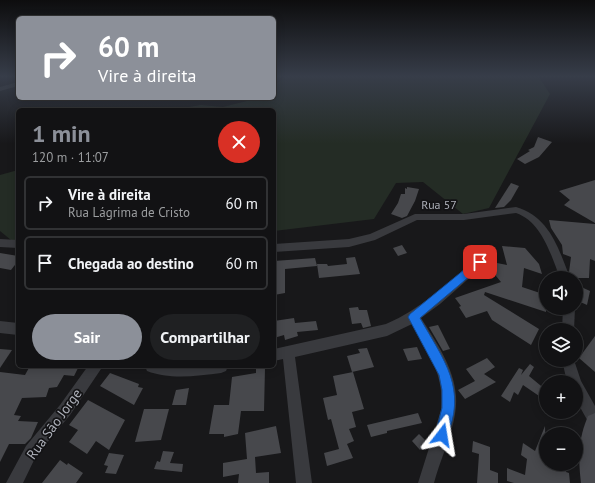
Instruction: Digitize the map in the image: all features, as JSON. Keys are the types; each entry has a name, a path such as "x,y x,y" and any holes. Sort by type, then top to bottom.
{"street":[{"name":"Rua 57","path":"276,248 349,243 372,237 415,218 426,216 464,217 516,210 533,217 540,225 549,239 562,271"},
{"path":"0,243 16,244"},
{"path":"276,354 387,330 414,317 480,262"},
{"path":"414,317 444,373 449,390 449,408 426,483"},
{"path":"0,327 16,329"},
{"path":"288,351 304,483"},
{"name":"Rua São Jorge","path":"14,483 31,451 65,410 95,368"},
{"path":"159,368 166,370 202,370 212,368"},
{"path":"583,399 595,420"},
{"path":"592,483 589,448 590,434 595,424"}],"shaded area":[{"path":"276,99 548,99 489,208 463,214 423,182 396,183 374,219 276,231 276,108 183,108 201,105 223,107 251,100 276,100"},
{"path":"16,171 16,240 11,240 0,231 0,175"}],"building":[{"path":"538,137 552,142 539,157 525,164 517,159 534,147"},
{"path":"595,180 595,223 564,205 570,200 559,191"},
{"path":"511,183 519,186 511,200 504,207 495,208"},
{"path":"407,187 419,189 415,201 407,216 402,218 391,214 398,203 401,194 405,194 405,188 407,189"},
{"path":"549,220 595,224 595,261 590,259 589,278 583,278 583,271 569,271 571,257 563,254 562,245 551,228"},
{"path":"402,245 407,253 398,256 393,248"},
{"path":"502,246 525,248 539,264 541,271 539,271 539,273 524,268 522,287 539,293 539,310 485,292 484,295 539,329 531,345 492,320 487,311 466,318 459,307 461,306 455,298 501,282 491,270 492,262 507,265"},
{"path":"0,253 16,256 16,264 11,270 0,268"},
{"path":"355,257 360,274 319,278 317,264 327,264 328,266 347,264 346,258"},
{"path":"315,258 317,266 285,269 285,293 276,295 276,261"},
{"path":"583,288 590,291 587,305 583,303"},
{"path":"358,307 359,310 367,310 371,326 363,328 361,323 352,324 349,308"},
{"path":"294,318 295,323 316,321 318,330 297,332 298,336 285,340 284,335 276,337 276,321"},
{"path":"438,325 450,349 443,351 429,327"},
{"path":"595,336 595,372 583,362 583,352"},
{"path":"417,347 422,359 408,361 403,349"},
{"path":"367,348 374,367 352,372 347,356 360,353 358,349"},
{"path":"0,349 12,350 0,368"},
{"path":"487,358 495,367 484,374 496,382 465,399 458,390 475,381 466,369"},
{"path":"530,364 534,367 529,376 539,384 539,396 523,385 518,395 514,392 510,402 501,396 519,368 523,370 521,375"},
{"path":"29,368 78,368 74,376 64,375 57,387 49,388 46,397 22,398 14,415 21,416 18,421 38,422 31,438 25,444 9,444 0,462 0,372 25,375"},
{"path":"256,368 265,368 264,411 241,411 238,434 224,437 224,434 209,434 214,405 229,405 232,377 256,373"},
{"path":"353,372 364,409 352,412 356,427 349,429 354,441 347,444 353,458 327,466 324,453 339,449 331,419 328,420 323,398 337,395 333,376"},
{"path":"110,373 139,384 138,387 143,388 134,405 100,386"},
{"path":"189,388 186,405 172,405 176,390"},
{"path":"88,400 125,420 109,450 96,441 87,454 69,442 78,430 69,425"},
{"path":"144,409 169,409 161,440 135,442"},
{"path":"418,413 422,423 387,431 387,433 371,437 367,425"},
{"path":"276,426 281,453 255,457 256,473 269,472 269,483 238,483 239,474 223,477 223,463 247,459 245,433"},
{"path":"419,434 427,442 420,450 412,441"},
{"path":"473,441 490,447 490,470 498,473 498,483 477,483 479,454 472,452"},
{"path":"539,441 539,471 566,471 569,473 570,483 514,483 507,481 507,468 525,475 527,459 521,455 523,443 535,451"},
{"path":"163,451 174,452 170,463 183,464 182,472 154,469 157,461 160,462"},
{"path":"109,453 124,455 116,474 105,473 108,466 104,465"},
{"path":"60,460 67,465 68,463 83,473 76,483 42,483"}],"route":[{"path":"442,435 449,408 449,390 444,373 414,317 480,262"}]}
